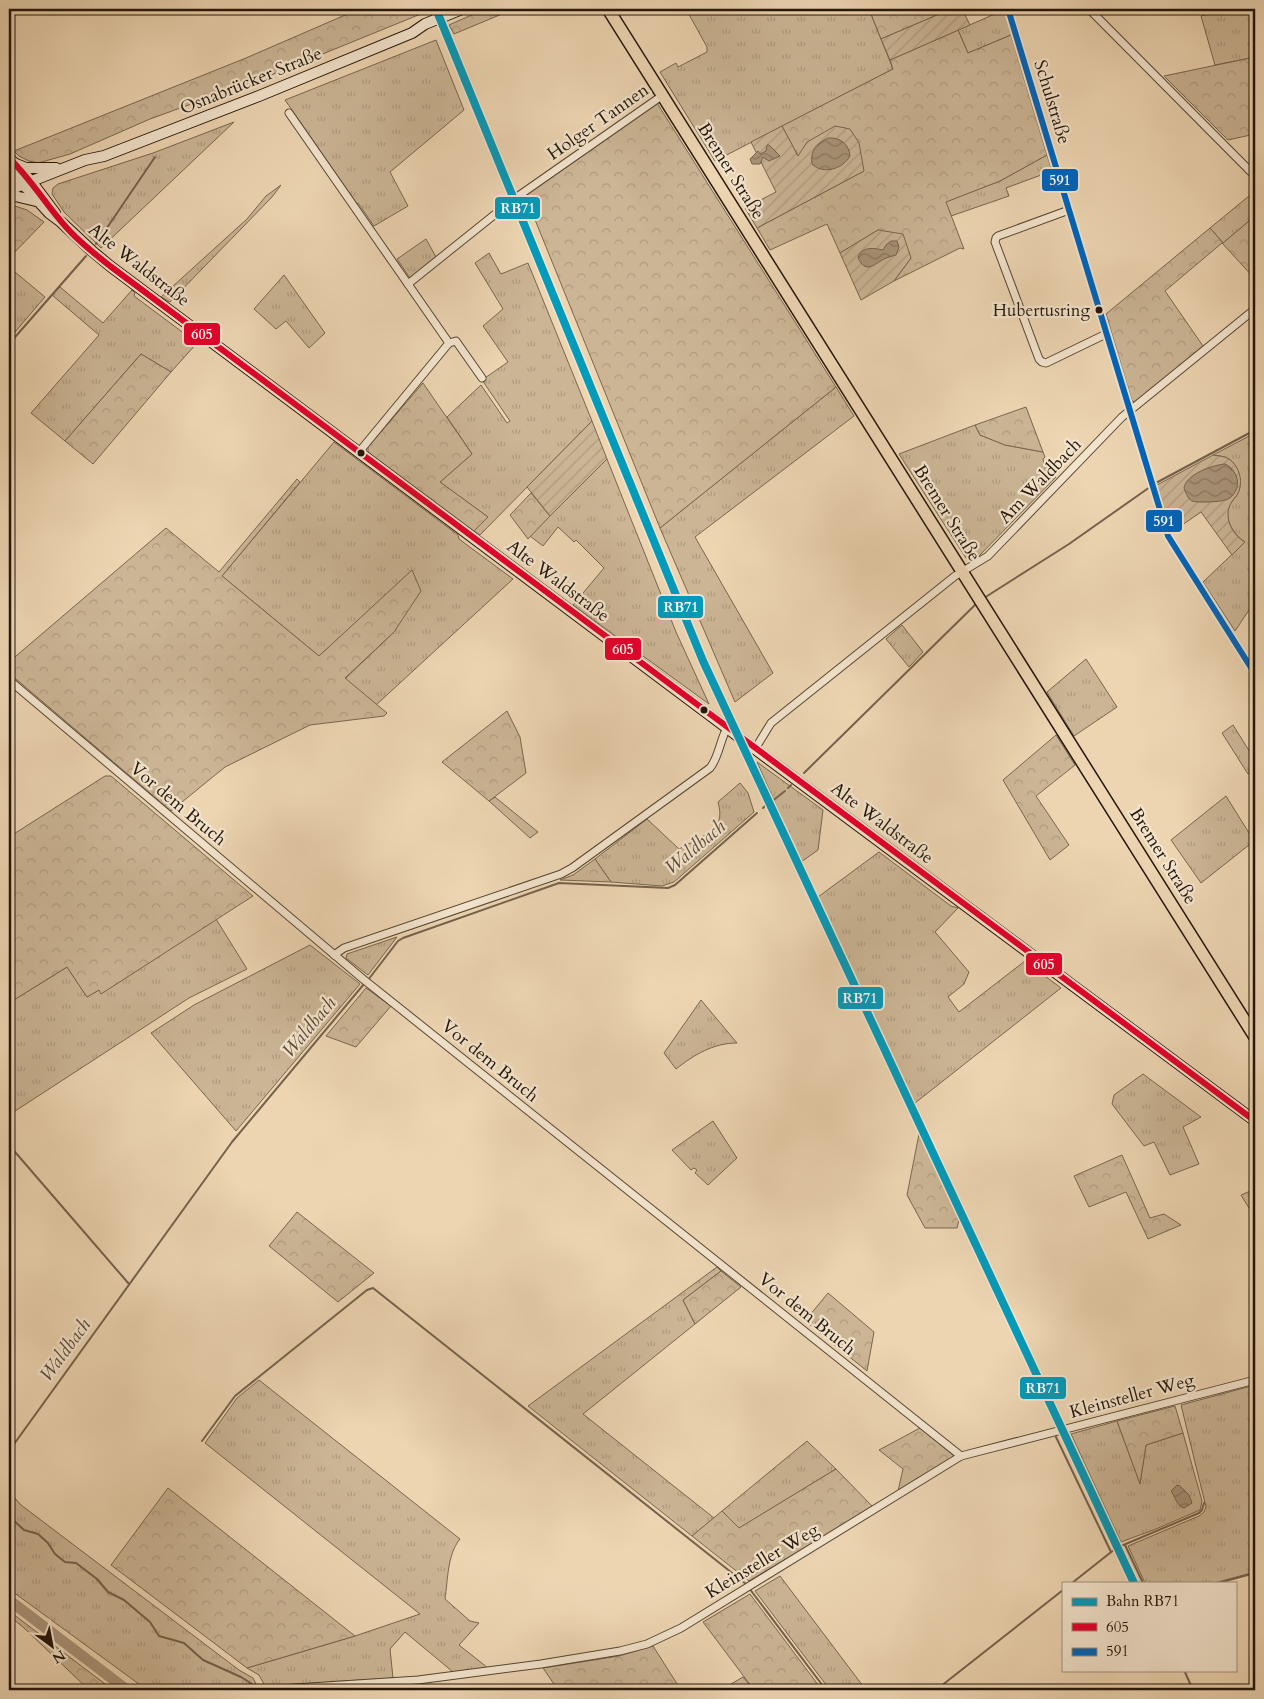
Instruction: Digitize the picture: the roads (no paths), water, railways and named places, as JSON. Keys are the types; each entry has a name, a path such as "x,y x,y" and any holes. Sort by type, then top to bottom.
{"main road":[{"name":"Bremer Straße","path":"608,9 1255,1037"}],"street":[{"name":"Schulstraße","path":"1008,9 1168,536 1255,674"},
{"path":"1089,9 1255,176"},
{"name":"Osnabrücker Straße","path":"9,190 85,160 102,150 281,80 409,27 425,24 458,10"},
{"name":"Holger Tannen","path":"408,284 514,199 663,95"},
{"path":"290,113 449,343"},
{"path":"9,184 10,165 43,169 67,167"},
{"name":"Alte Waldstraße","path":"10,165 40,200 90,250 1255,1121"},
{"path":"9,197 15,196 40,200 43,185 51,174"},
{"path":"1069,210 998,236 995,242 1039,359 1042,362 1046,362 1106,334"},
{"name":"Am Waldbach","path":"755,749 771,723 963,572 988,556 1130,411 1255,309"},
{"path":"359,452 449,343 456,341 482,378"},
{"name":"Vor dem Bruch","path":"9,680 363,979 961,1456"},
{"path":"334,955 344,948 561,874 572,868 710,768 714,764 722,736 727,728"},
{"name":"Kleinsteller Weg","path":"264,1690 418,1680 541,1664 620,1651 647,1644 681,1628 745,1590 961,1456 1255,1380"}],"water":[{"path":"828,138 843,142 848,148 850,156 843,164 827,170 812,164 812,155 817,145"},
{"path":"767,145 780,156 769,161 763,157 760,164 752,164 750,159 758,151 760,154 766,151"},
{"path":"891,241 897,241 899,247 896,255 870,267 864,266 861,263 858,258 862,251 872,248 883,250"},
{"path":"1225,464 1234,471 1236,476 1237,486 1233,495 1225,500 1199,502 1191,500 1187,496 1184,488 1190,478 1207,468"},
{"path":"1177,1485 1189,1495 1192,1503 1184,1508 1178,1504 1171,1491"}],"waterway":[{"path":"96,244 155,157"},
{"path":"9,344 86,256"},
{"path":"1154,484 1255,430"},
{"path":"984,598 1069,544 1150,487"},
{"path":"804,773 978,602"},
{"name":"Waldbach","path":"788,788 791,785"},
{"name":"Waldbach","path":"771,802 785,791"},
{"name":"Waldbach","path":"763,808 767,804"},
{"name":"Waldbach","path":"368,980 398,941 403,938 559,883 668,888 675,885 757,813"},
{"name":"Waldbach","path":"9,1451 232,1142 364,984"},
{"path":"9,1145 129,1284"},
{"path":"202,1441 235,1396 367,1290 373,1288 746,1584"},
{"path":"1056,1437 1111,1552"},
{"path":"1121,1546 1199,1513 1204,1503"},
{"path":"9,1516 24,1530 38,1534 48,1543 55,1554 65,1562 76,1563 97,1579 108,1592 124,1600 150,1622 159,1636 184,1643 203,1660 252,1684 253,1690"},
{"path":"1125,1545 1143,1582"},
{"path":"1073,1582 1115,1549"},
{"path":"1222,1582 1255,1573"},
{"path":"749,1588 826,1690"},
{"path":"936,1690 1062,1591"},
{"path":"9,1600 127,1690"},
{"path":"1185,1672 1193,1690"}],"rail line":[{"name":"RB71","path":"436,9 703,661 1134,1582"}],"place":[{"name":"Hubertusring","path":"1099,310"}]}
